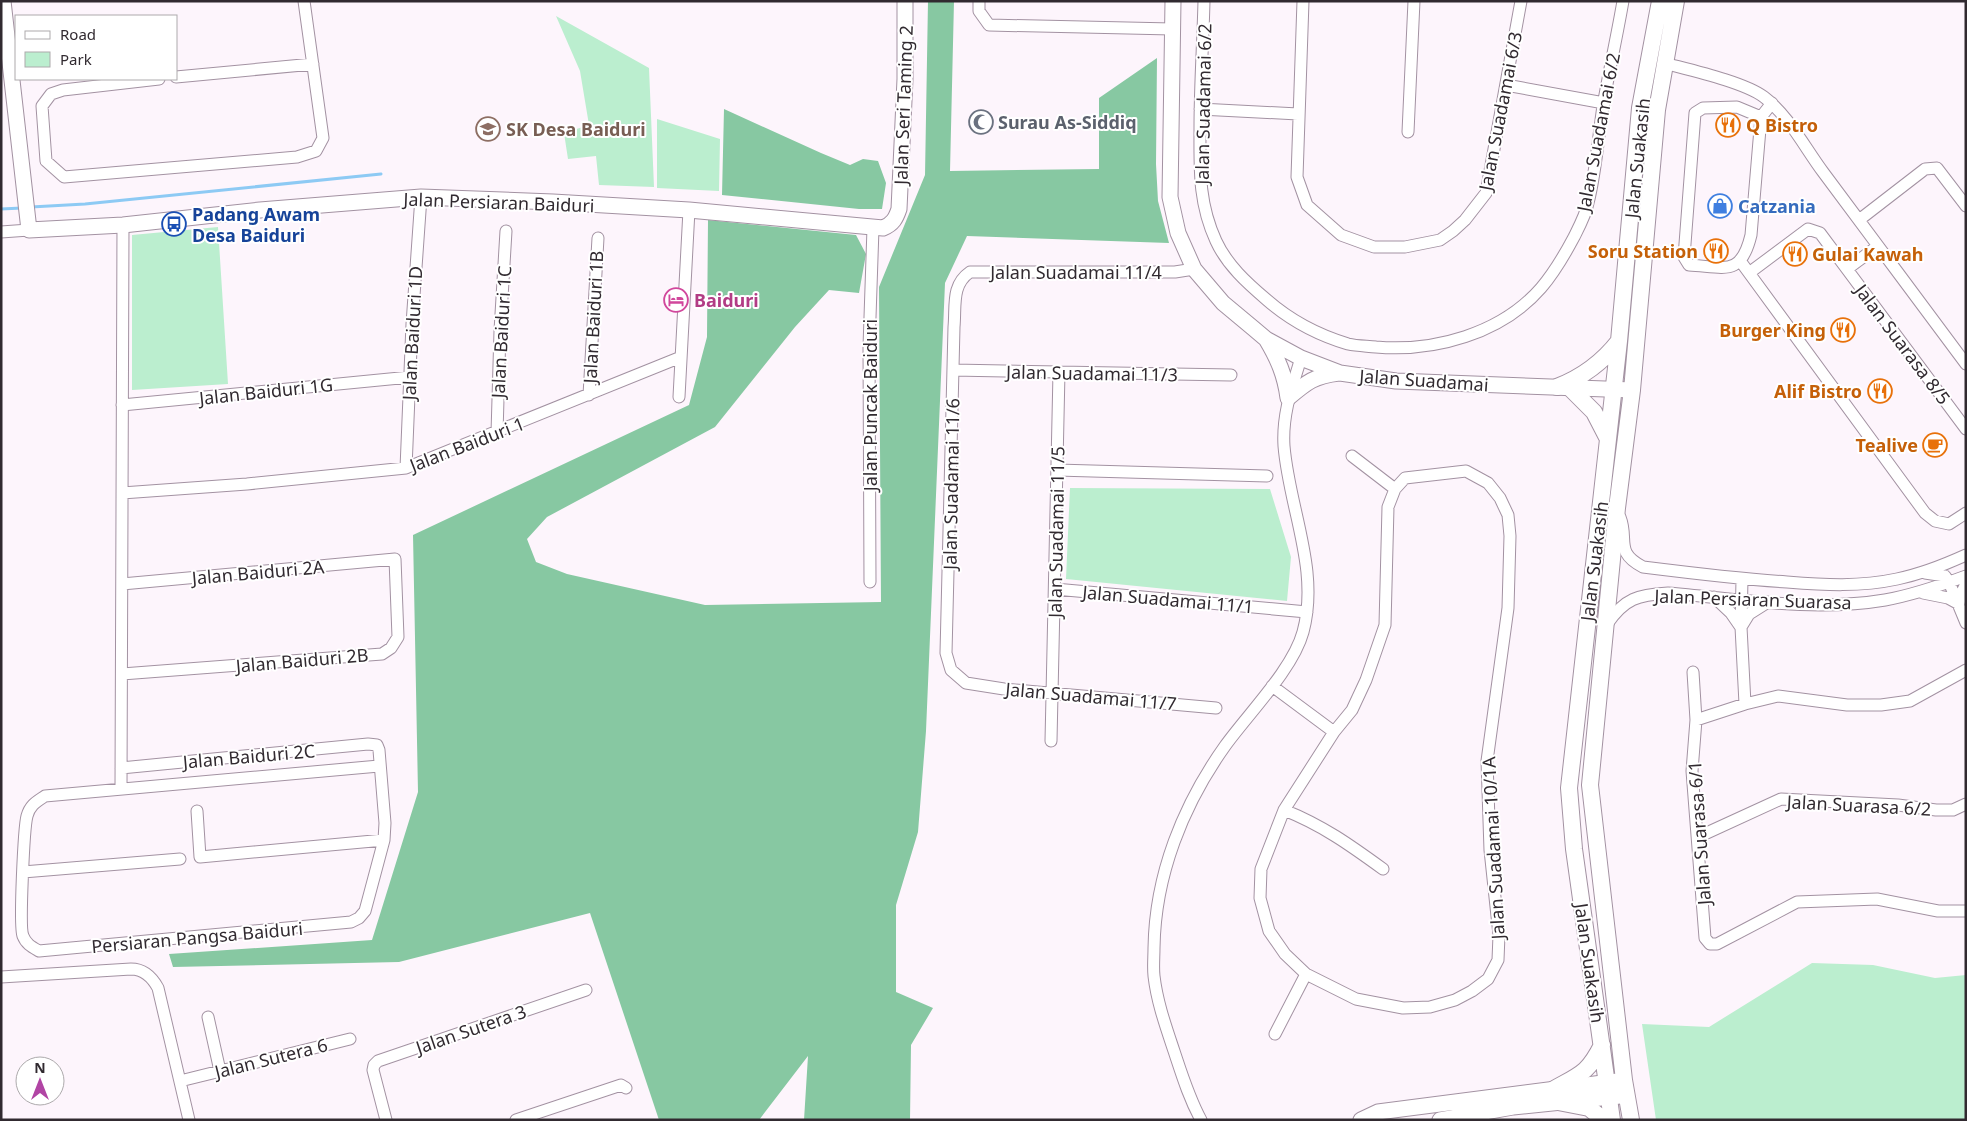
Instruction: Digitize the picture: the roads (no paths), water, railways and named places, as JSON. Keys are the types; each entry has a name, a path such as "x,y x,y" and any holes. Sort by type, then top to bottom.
{"main road":[{"name":"Jalan Suakasih","path":"1612,1120 1574,848 1569,788 1614,390 1640,108 1660,1"},
{"name":"Jalan Suakasih","path":"1631,1120 1625,1088 1590,785 1617,508 1632,390 1657,110 1676,1"},
{"path":"1608,439 1594,412 1564,387 1596,366 1619,341"},
{"path":"1602,1045 1593,1064 1556,1095 1589,1108 1604,1120"}],"street":[{"path":"150,80 63,90 51,94 42,106 46,161 64,177 297,157 316,151 323,138 304,1"},
{"name":"Jalan Seri Taming 2","path":"899,209 905,79 905,1"},
{"name":"Jalan Suadamai","path":"1173,1 1170,197 1178,233 1194,269 1223,303 1266,339 1300,358 1340,373 1396,381 1632,390"},
{"name":"Jalan Suadamai 6/2","path":"1204,1 1199,185 1209,225 1217,243 1229,262 1248,284 1277,308 1309,330 1350,345 1396,349 1442,344 1480,331 1506,318 1540,288 1573,238 1588,205 1623,1"},
{"name":"Jalan Suadamai 6/3","path":"1303,1 1297,176 1307,205 1340,236 1374,247 1405,247 1440,240 1465,220 1486,193 1521,1"},
{"path":"1408,132 1414,1"},
{"path":"1,232 29,230 6,2"},
{"path":"979,6 989,25 1172,29"},
{"path":"1664,63 1695,71 1748,89 1772,103 1966,364"},
{"path":"178,77 313,64"},
{"path":"1506,85 1604,103"},
{"path":"1761,117 1737,107 1703,108 1695,113 1684,258 1690,265 1732,268 1741,262 1748,251 1761,117 1772,103"},
{"path":"1200,109 1298,114"},
{"path":"1859,220 1925,169 1937,168 1966,206"},
{"name":"Jalan Persiaran Baiduri","path":"29,230 122,225 260,210 421,197 689,210 874,228 884,228 890,225 899,209"},
{"name":"Jalan Baiduri 1D","path":"406,468 421,197"},
{"path":"679,397 689,210"},
{"path":"122,225 121,788 379,766"},
{"name":"Jalan Puncak Baiduri","path":"870,582 869,347 874,228"},
{"name":"Jalan Suarasa 8/5","path":"1748,273 1808,229 1820,233 1966,429"},
{"name":"Jalan Baiduri 1C","path":"497,433 500,331 506,231"},
{"name":"Jalan Baiduri 1B","path":"589,395 598,238"},
{"path":"1847,269 1878,246"},
{"path":"1741,262 1925,513 1935,521 1949,524 1966,513"},
{"name":"Jalan Suadamai 11/4","path":"961,278 970,272 1175,272 1194,269"},
{"name":"Jalan Suadamai 11/6","path":"961,278 957,287 953,370 946,653 951,670 966,683"},
{"path":"1266,339 1279,360 1285,378 1288,398"},
{"name":"Jalan Baiduri 1","path":"122,493 247,484 406,468 681,358"},
{"path":"1201,1120 1190,1100 1161,1014 1153,975 1154,935 1158,898 1178,830 1199,787 1225,746 1288,663 1303,633 1307,612 1308,583 1306,558 1292,504 1284,445 1288,398 1300,358"},
{"name":"Jalan Suadamai 11/3","path":"953,370 1231,375"},
{"name":"Jalan Suadamai 11/5","path":"1051,741 1059,372"},
{"path":"1288,398 1307,382 1324,375 1340,373"},
{"name":"Jalan Baiduri 1G","path":"122,405 410,378"},
{"path":"1352,456 1395,489"},
{"path":"1057,470 1267,476"},
{"name":"Jalan Suadamai 10/1A","path":"1466,471 1488,483 1500,498 1508,515 1510,536 1508,608 1487,761 1490,850 1499,934 1498,960 1488,979 1472,991 1455,1000 1430,1007 1403,1008 1356,999 1306,974 1285,954 1269,931 1260,898 1261,869 1284,810 1334,732 1352,710 1366,680 1385,625 1388,506 1395,489 1405,478 1466,471"},
{"name":"Jalan Persiaran Suarasa","path":"1617,508 1622,522 1624,549 1631,560 1643,566 1742,579 1831,586 1896,580 1923,573 1966,555"},
{"name":"Jalan Baiduri 2A","path":"122,584 395,559"},
{"name":"Jalan Baiduri 2B","path":"122,674 382,654 391,648 398,637 395,559"},
{"path":"1923,573 1945,576 1950,582 1966,622"},
{"name":"Jalan Persiaran Suarasa","path":"1606,624 1622,605 1634,598 1668,593 1806,605 1850,604 1920,593 1966,576"},
{"path":"1742,579 1740,599 1744,704"},
{"path":"1959,604 1966,584"},
{"name":"Jalan Suadamai 11/1","path":"1055,589 1307,612"},
{"path":"1920,593 1948,598 1959,604"},
{"path":"1714,597 1731,613 1741,627"},
{"path":"1741,627 1749,614 1757,607 1768,602"},
{"path":"1696,720 1744,704 1778,696 1847,705 1881,706 1910,701 1966,670"},
{"name":"Jalan Suarasa 6/1","path":"1694,672 1696,720 1692,771 1705,938 1710,944 1717,944 1798,902 1877,899 1938,912 1966,911"},
{"name":"Jalan Suadamai 11/7","path":"966,683 1004,689 1216,708"},
{"path":"1272,686 1334,732"},
{"name":"Jalan Baiduri 2C","path":"121,768 368,744 376,745"},
{"name":"Persiaran Pangsa Baiduri","path":"121,788 45,796 31,805 26,817 22,872 22,935 29,946 39,951 351,922 359,918 365,911 384,840 385,823 379,750 376,745"},
{"name":"Jalan Suarasa 6/2","path":"1698,837 1781,799 1898,805 1936,810 1952,810 1966,804"},
{"path":"197,810 200,857 384,840"},
{"path":"1284,810 1309,820 1383,870"},
{"path":"22,872 180,859"},
{"path":"1,978 140,969 154,981 158,988 188,1120"},
{"path":"1275,1034 1306,974"},
{"name":"Jalan Sutera 3","path":"386,1120 374,1070 374,1065 378,1061 586,990"},
{"path":"208,1017 220,1071"},
{"name":"Jalan Sutera 6","path":"180,1081 350,1039"},
{"path":"516,1120 621,1085 626,1088"},
{"path":"1361,1120 1378,1112 1625,1088"},
{"path":"1440,1120 1513,1107 1556,1095"}],"waterway":[{"path":"31,207 85,204 381,174"},
{"path":"1,209 22,208"}],"place":[{"name":"Surau As-Siddiq","path":"981,122"},
{"name":"Q Bistro","path":"1728,125"},
{"name":"SK Desa Baiduri","path":"488,129"},
{"name":"Catzania","path":"1720,206"},
{"name":"Padang Awam Desa Baiduri","path":"174,224"},
{"name":"Soru Station","path":"1716,251"},
{"name":"Gulai Kawah","path":"1795,254"},
{"name":"Baiduri","path":"676,300"},
{"name":"Burger King","path":"1843,330"},
{"name":"Alif Bistro","path":"1880,391"},
{"name":"Tealive","path":"1935,445"}]}
